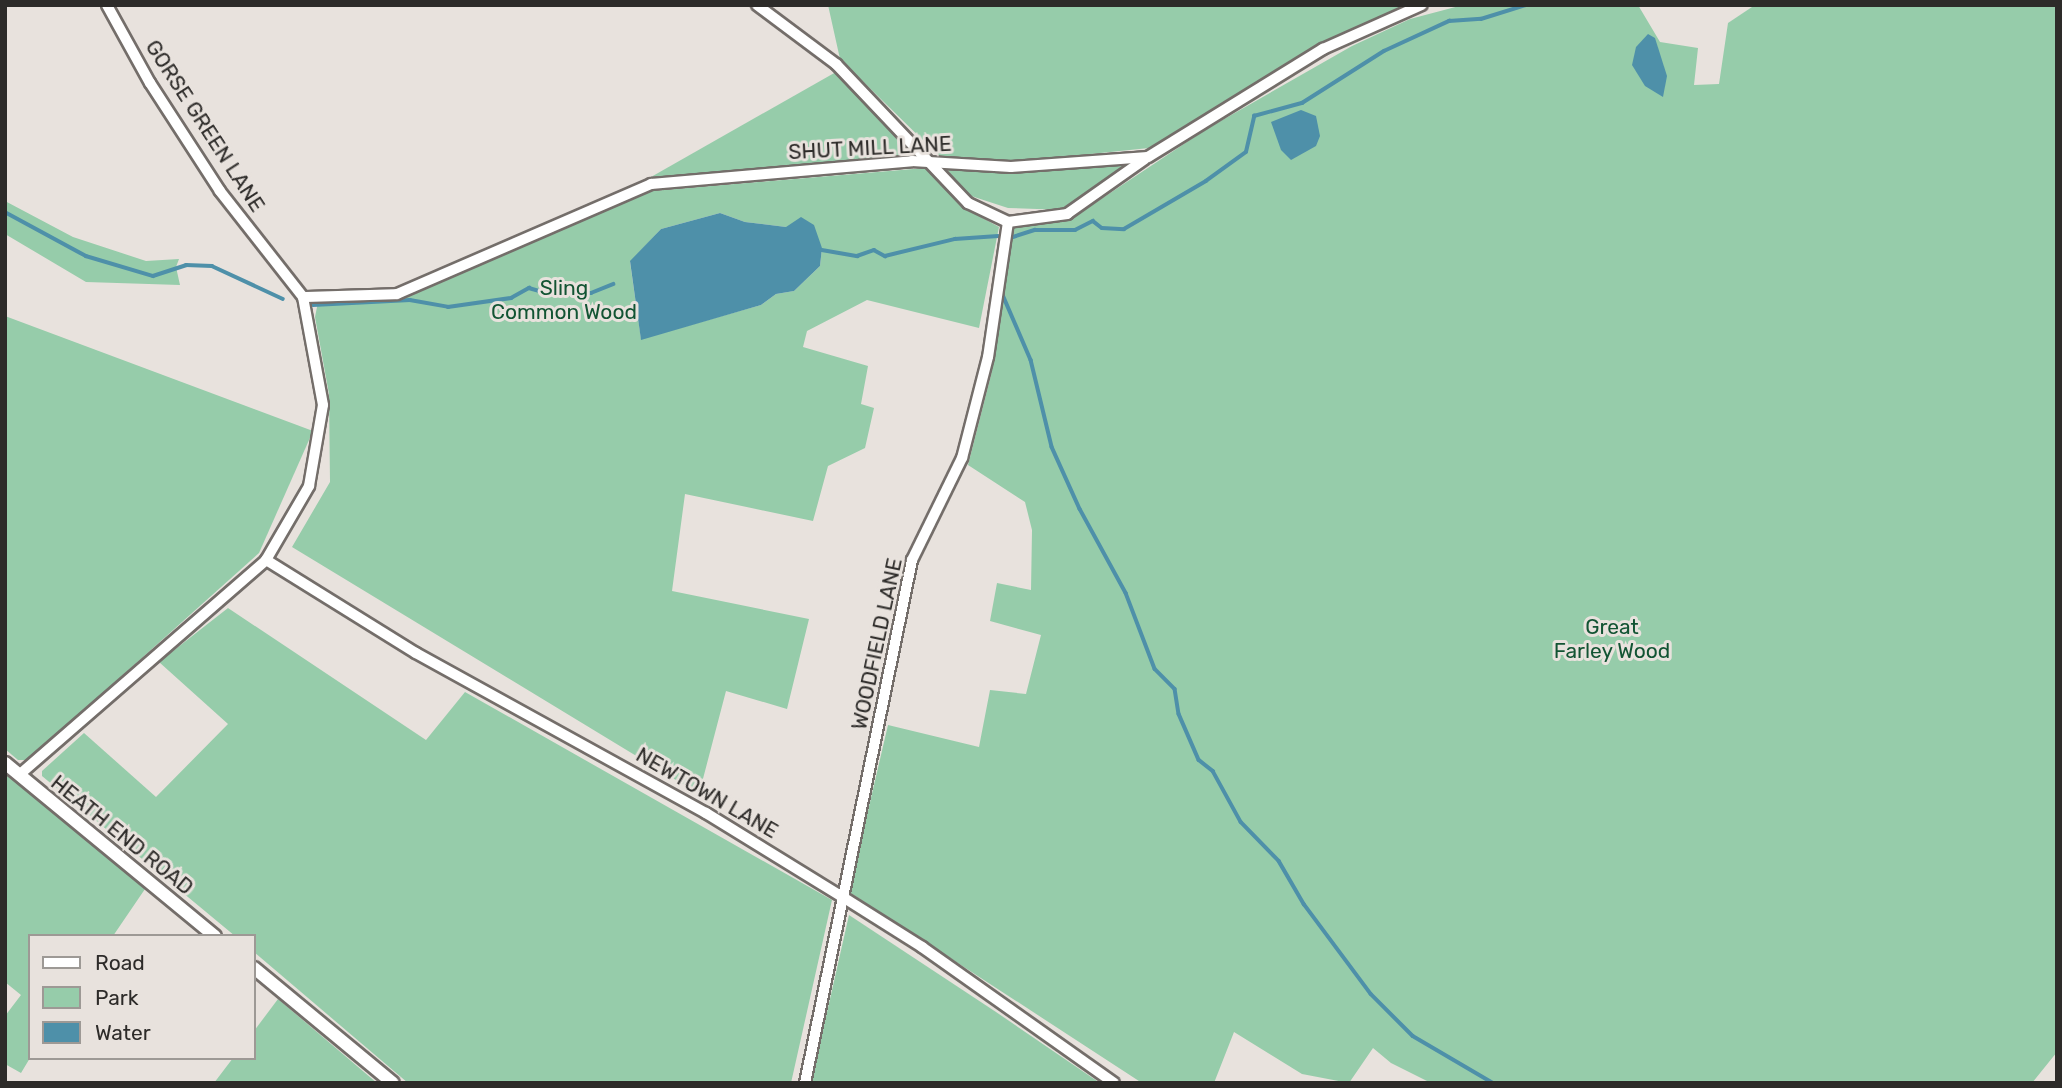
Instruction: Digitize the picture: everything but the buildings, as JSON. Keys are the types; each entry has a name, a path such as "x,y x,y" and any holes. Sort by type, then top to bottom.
{"street":[{"name":"GORSE GREEN LANE","path":"107,5 149,83 220,191 303,297"},
{"path":"757,5 836,64 932,160 944,181 968,203 1008,222 1067,214 1148,157"},
{"name":"SHUT MILL LANE","path":"303,297 397,294 650,184 932,160 1011,167 1148,157 1323,49 1422,5"},
{"name":"WOODFIELD LANE","path":"805,1083 841,896 912,560 962,458 988,357 1008,222"},
{"path":"19,775 266,560 309,486 323,405 303,297"},
{"name":"NEWTOWN LANE","path":"266,560 416,653 706,813 841,896 922,947 1114,1083"},
{"name":"HEATH END ROAD","path":"5,763 213,934"},
{"path":"256,970 394,1083"}],"green space":[{"path":"828,5 1414,5 1351,29 1149,148 1013,162 939,156 840,59"},
{"name":"Great Farley Wood","path":"1463,5 1638,5 1660,42 1698,48 1694,85 1719,84 1728,23 1755,5 2057,5 2057,1052 2032,1083 1431,1083 1391,1063 1373,1048 1349,1083 1302,1074 1234,1032 1214,1083 1142,1083 849,892 888,725 979,747 990,690 1026,694 1041,635 990,621 997,583 1031,590 1032,530 1025,502 968,465 991,375 1011,219 1068,221 1205,130 1352,46 1410,19"},
{"path":"836,72 922,156 651,177"},
{"path":"1134,162 1066,210 1008,208 965,194 947,169 1013,172"},
{"name":"Sling Common Wood","path":"925,168 966,209 999,227 979,328 867,300 807,331 803,347 868,366 861,404 874,408 865,448 828,466 813,521 685,494 672,591 809,619 787,709 726,691 699,794 292,547 330,482 329,394 315,317 318,302 417,292 505,245 652,191","holes":["720,213 745,222 786,227 822,248 820,266 794,291 776,294 761,305 641,339 630,262 661,229"]},
{"path":"5,201 73,237 146,261 179,259 176,267 180,285 86,282 5,234"},
{"path":"5,316 313,431 259,553 28,760 18,760 5,749"},
{"path":"228,608 426,740 465,692 832,900 791,1083 408,1083 256,954 256,934 233,934 42,776 42,771 84,733 156,797 228,724 159,662"},
{"path":"5,772 145,889 114,934 28,934 29,1060 21,1073 5,1064 5,1016 21,995 5,982"},
{"path":"849,915 996,1012 1100,1083 811,1083"},
{"path":"278,999 377,1083 214,1083 231,1060 256,1060 256,1028"}],"water":[{"path":"1648,34 1655,38 1667,76 1663,97 1645,86 1632,65 1636,47"},
{"path":"1301,110 1316,116 1320,136 1316,146 1291,160 1281,150 1271,122"},
{"path":"720,213 745,222 786,227 801,217 814,225 822,248 820,266 794,291 776,294 761,305 641,340 630,261 661,229"}],"waterway":[{"path":"1013,237 1035,230 1075,230 1093,221 1102,228 1124,229 1206,181 1246,152 1254,116 1302,103 1384,51 1449,21 1481,19 1526,5"},
{"path":"5,212 86,256 153,276 186,265 212,266 283,299"},
{"path":"822,250 857,256 874,250 885,256 955,239 998,236"},
{"path":"313,305 410,300 448,307 511,298 529,288 547,293 591,293 613,284"},
{"path":"1003,295 1031,360 1052,447 1080,509 1126,593 1155,669 1175,689 1179,714 1199,760 1213,771 1241,822 1279,861 1304,904 1371,994 1413,1036 1493,1083"}]}
